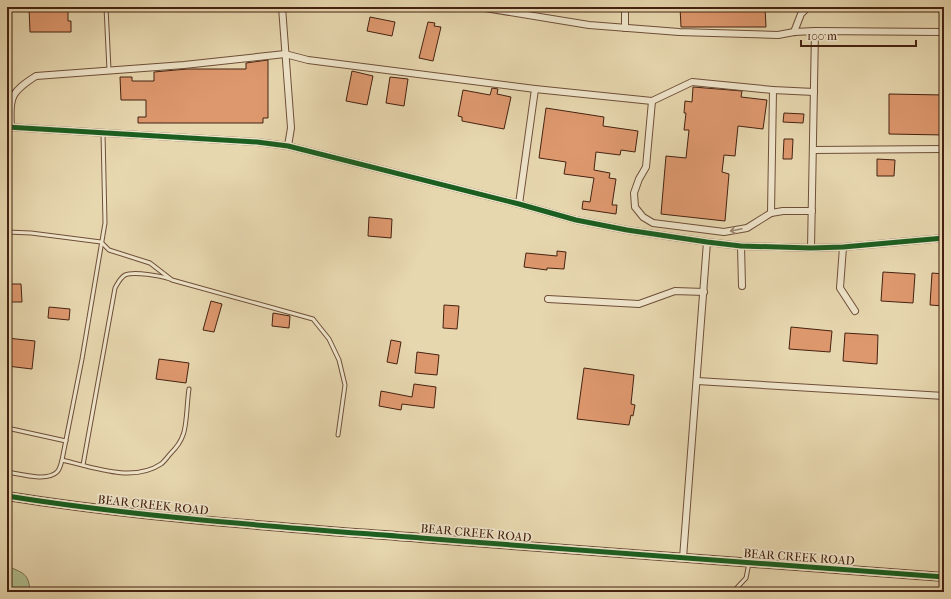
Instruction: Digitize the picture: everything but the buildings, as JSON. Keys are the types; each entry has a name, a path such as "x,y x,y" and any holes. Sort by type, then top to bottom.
{"street":[{"path":"282,7 290,128 288,146"},
{"path":"479,7 588,25 679,32 778,34 815,30 944,32"},
{"path":"625,28 626,7"},
{"path":"794,32 800,14 808,7"},
{"path":"811,248 815,30"},
{"path":"814,92 773,90 692,82 652,101 535,89 308,60 285,54 184,65 36,76 17,90 12,98 10,105 9,127 257,142 288,146 519,204 584,222 707,242 741,246 811,248 843,247 944,238"},
{"path":"519,204 535,89"},
{"path":"771,213 773,90"},
{"path":"652,101 646,167 639,179 634,193 635,207 643,217 653,224 724,232 747,228 771,213 783,211 812,211"},
{"path":"813,150 944,149"},
{"path":"683,558 707,242"},
{"path":"741,246 742,286"},
{"path":"843,247 840,288 855,311"},
{"path":"548,300 639,304 675,291 704,292"},
{"path":"697,381 944,396"},
{"name":"BEAR CREEK ROAD","path":"7,496 75,507 271,527 944,577"}],"lane":[{"path":"106,7 109,70"},
{"path":"7,472 44,477 53,475 58,471 62,460 82,359 105,223 103,132"},
{"path":"7,232 31,233 102,242 109,250 150,263 172,280"},
{"path":"83,465 115,288 123,276 129,274 156,275 313,319 329,339 340,360 345,385 338,435"},
{"path":"62,460 115,471 136,472 146,471 163,463 174,450 184,434 189,389"},
{"path":"7,428 66,441"},
{"path":"733,592 746,578 749,563"}],"green space":[{"path":"7,566 21,572 27,577 30,592 7,592"}],"cycle path":[{"path":"7,127 257,142 288,146 519,204 576,220 627,230 707,242 741,246 811,248 843,247 944,238"},
{"path":"7,496 58,504 265,526 944,577"}]}
